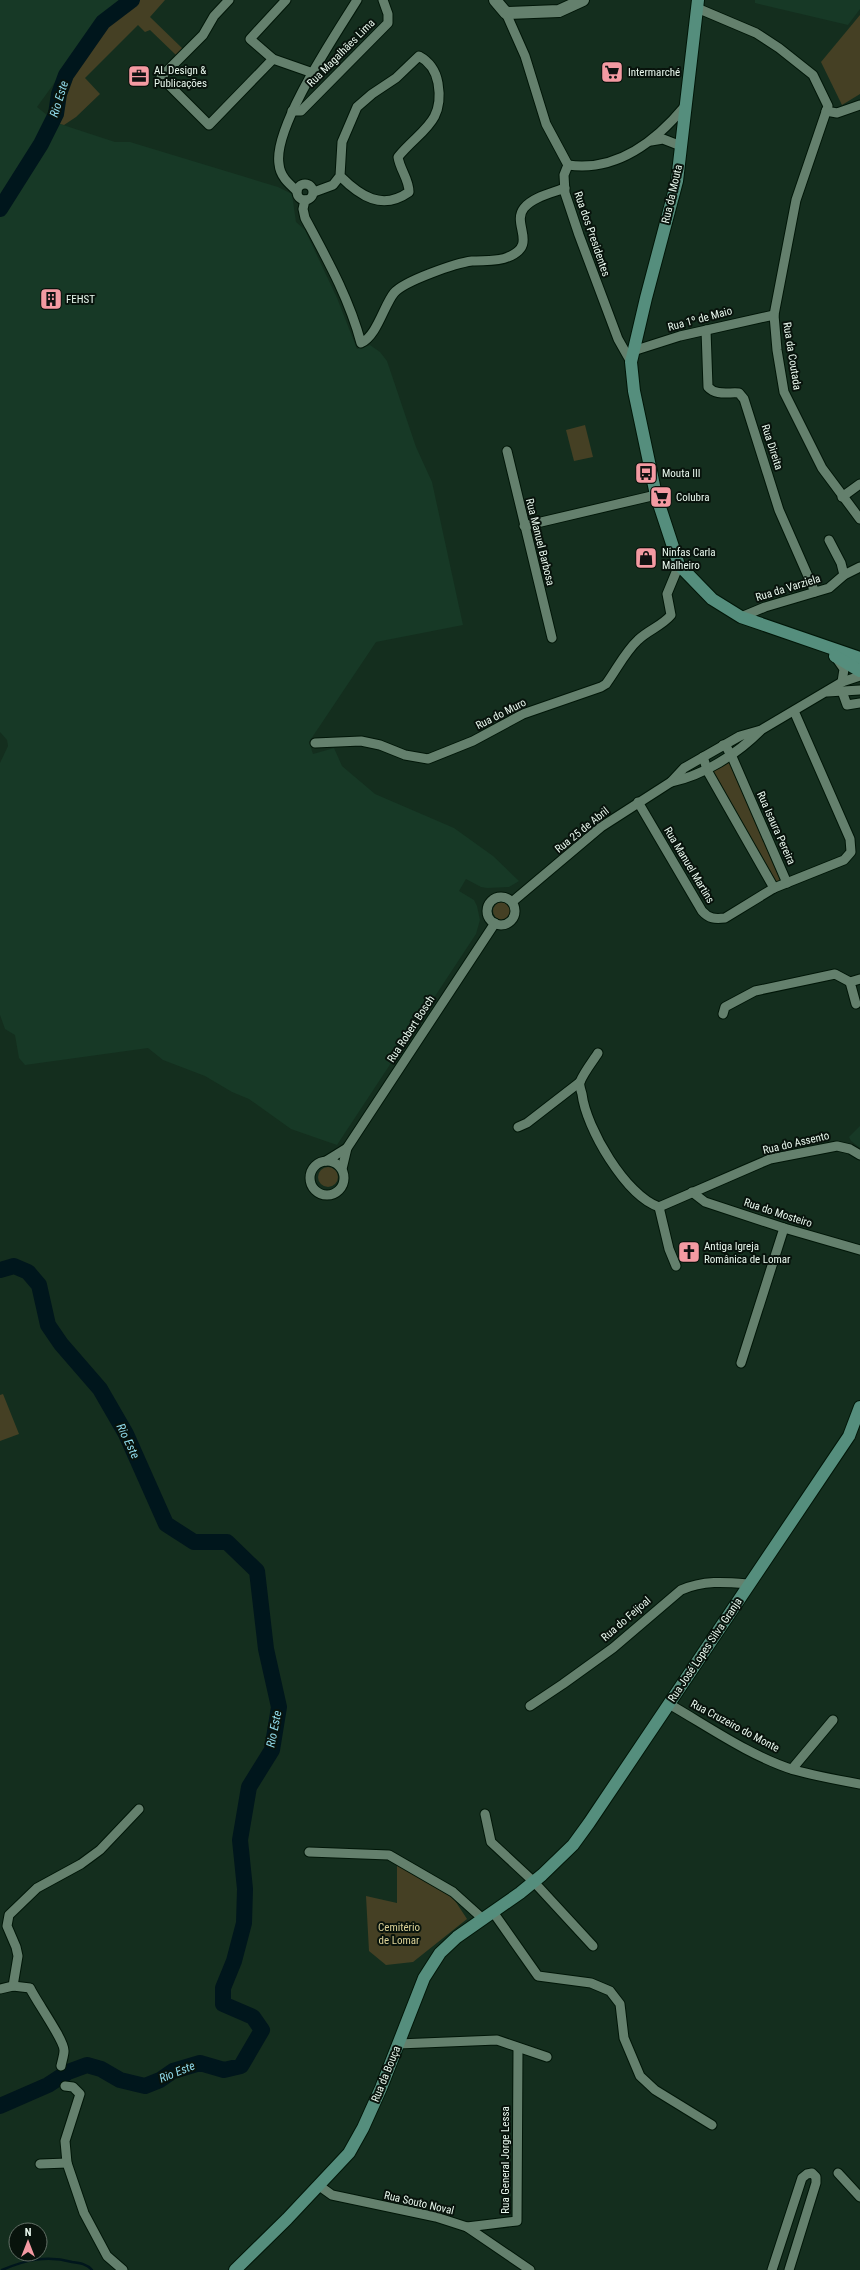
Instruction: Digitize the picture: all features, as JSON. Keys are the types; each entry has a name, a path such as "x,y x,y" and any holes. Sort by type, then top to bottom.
{"main road":[{"name":"Rua da Mouta","path":"630,354 677,181 698,4"},
{"path":"630,354 634,391 656,495 679,565 712,599 741,617 860,658"},
{"path":"808,641 860,671"},
{"name":"Rua José Lopes Silva Granja","path":"534,1882 573,1845 856,1426 860,1407"},
{"name":"Rua da Bouça","path":"235,2270 287,2219 349,2153 363,2128 424,1978 440,1953 534,1882"}],"street":[{"path":"229,0 214,16 203,34 161,77 209,125 273,59"},
{"path":"286,0 250,39 273,59 312,73"},
{"name":"Rua Magalhães Lima","path":"297,191 282,176 278,163 281,142 292,111 312,73 357,0"},
{"name":"Rua Magalhães Lima","path":"292,111 301,111 388,23 388,14 383,0"},
{"path":"495,0 506,13 525,56 546,124 568,166 597,166 630,154 668,127 685,106"},
{"path":"506,13 559,11 583,0"},
{"path":"698,4 780,48 813,76 828,106 826,111 837,113 860,105"},
{"path":"314,192 312,186 306,183 300,185 297,191 299,198 305,200 311,198 314,192 333,185 340,176 342,142 357,107 372,94 396,78 419,56 424,59 436,73 439,90 438,111 429,126 398,157 399,165 409,185 409,192 388,202 373,199 362,195 340,176"},
{"name":"Rua da Coutada","path":"826,111 796,200 774,315 776,350 784,392 822,468 842,497 860,519"},
{"path":"649,141 663,139 681,146"},
{"name":"Rua dos Presidentes","path":"568,166 564,175 565,188 578,235 600,295 630,354"},
{"path":"305,200 303,209 305,218 340,282 354,317 361,343 364,342 378,322 394,293 400,288 437,270 458,263 508,258 517,252 524,241 521,222 521,212 524,207 565,188"},
{"name":"Rua 1º de Maio","path":"630,354 706,330 774,315"},
{"name":"Rua Direita","path":"706,330 708,387 712,391 719,393 739,393 744,399 779,510 815,592"},
{"name":"Rua Manuel Barbosa","path":"507,451 552,638"},
{"path":"842,497 860,484"},
{"path":"524,526 656,495"},
{"path":"830,540 841,563 844,575"},
{"name":"Rua do Muro","path":"314,743 361,741 405,755 428,758 473,741 523,714 606,684 636,641 646,632 666,621 670,615 667,594 679,565"},
{"name":"Rua da Varziela","path":"741,617 765,607 829,588 844,575 860,567"},
{"path":"832,654 844,669 842,686 848,704 860,704"},
{"name":"Rua 25 de Abril","path":"671,782 687,779 731,754 746,744 761,730 827,692 860,676"},
{"path":"842,686 860,690"},
{"path":"787,883 844,860 851,852 850,839 794,711"},
{"name":"Rua 25 de Abril","path":"512,902 601,826 671,782 684,768 740,736 761,730"},
{"path":"723,746 731,754"},
{"name":"Rua Isaura Pereira","path":"731,754 787,883 774,888"},
{"path":"703,757 706,768 774,888"},
{"name":"Rua Manuel Martins","path":"638,802 702,912 708,917 716,919 725,918 774,888"},
{"path":"500,897 512,902 515,914 511,921 503,925 495,923 488,914 490,903 500,897"},
{"name":"Rua Robert Bosch","path":"347,1148 326,1161 316,1165 311,1174 312,1185 320,1193 330,1194 339,1190 344,1181 342,1169 347,1148 495,923"},
{"path":"723,1014 725,1007 756,991 835,974 850,982 860,979"},
{"path":"850,982 856,1004"},
{"path":"518,1127 527,1123 580,1082 598,1053"},
{"path":"580,1082 584,1109 593,1133 609,1158 640,1197 659,1207 669,1249 676,1266"},
{"name":"Rua do Assento","path":"659,1207 770,1159 837,1146 850,1149 860,1155"},
{"path":"326,1161 337,1163 342,1169"},
{"name":"Rua do Mosteiro","path":"692,1192 705,1202 784,1228 860,1250"},
{"path":"741,1363 784,1228"},
{"name":"Rua do Feijoal","path":"530,1706 613,1648 681,1590 693,1585 720,1581 749,1584"},
{"name":"Rua Cruzeiro do Monte","path":"669,1704 751,1751 792,1769 826,1778 860,1784"},
{"path":"792,1769 833,1720"},
{"path":"13,1986 18,1956 7,1926 9,1916 37,1888 81,1864 100,1850 139,1810"},
{"path":"485,1814 491,1842 534,1882 593,1946"},
{"path":"309,1852 389,1855 453,1892 488,1916 538,1976 547,1979 591,1983 610,1991 620,2004 624,2038 640,2076 654,2090 712,2125"},
{"path":"0,1990 13,1986 30,1988 38,2006 56,2030 65,2050 61,2066"},
{"path":"398,2044 497,2040 518,2049 547,2057"},
{"name":"Rua General Jorge Lessa","path":"467,2227 517,2221 518,2049"},
{"path":"65,2086 73,2088 80,2094 65,2141 67,2163 84,2213 108,2256 123,2270"},
{"path":"40,2164 67,2163"},
{"path":"772,2270 802,2178 807,2174 812,2173 816,2177 816,2183 789,2270"},
{"path":"838,2173 860,2197"},
{"name":"Rua Souto Noval","path":"318,2185 332,2195 436,2216 467,2227 530,2270"},
{"path":"778,2254 793,2258"}],"shaded area":[{"path":"0,0 119,0 102,17 37,107 57,123 115,142 130,142 278,187 292,194 296,222 305,230 337,298 357,349 370,345 380,352 387,361 416,447 432,482 463,625 376,642 309,742 313,754 334,748 342,766 375,794 454,828 493,856 519,881 509,887 487,888 481,887 466,879 459,891 474,900 477,906 480,920 476,934 337,1145 291,1129 249,1099 232,1092 205,1076 163,1060 148,1048 25,1065 19,1058 15,1035 5,1029 0,1015 0,763 8,746 7,740 0,732"},
{"path":"755,0 860,0 860,9 848,25 755,3"},
{"path":"860,1126 860,1148 851,1141 849,1137"}],"green space":[{"path":"140,0 165,0 150,17 183,49 176,55 150,30 145,32 138,25 85,78 100,94 76,117 64,125 57,123 62,112 65,88 69,76 82,55 105,27"},
{"path":"860,15 860,94 842,105 821,62"},
{"path":"585,425 593,457 574,461 566,430"},
{"path":"730,762 782,881 775,884 713,771"},
{"path":"502,902 508,905 511,911 508,917 502,920 496,917 493,911 496,905"},
{"path":"328,1167 335,1170 338,1177 335,1184 328,1187 321,1184 318,1177 321,1170"},
{"path":"3,1394 19,1434 0,1441 0,1395"},
{"name":"Cemitério de Lomar","path":"397,1863 450,1893 467,1919 413,1962 386,1965 369,1951 366,1896 397,1903"}],"waterway":[{"name":"Rio Este","path":"0,209 41,144 56,114 59,94 66,75 103,22 132,0"},
{"name":"Rio Este","path":"0,1270 14,1266 28,1272 39,1285 48,1325 61,1344 100,1389 126,1434 166,1524 194,1542 227,1542 257,1571 266,1649 279,1707 272,1750 249,1787 240,1840 245,1889 244,1923 234,1961 223,1988 223,2004 253,2017 262,2030 241,2066 224,2070 200,2063 173,2071 160,2080 145,2086 120,2080 101,2069 87,2065 68,2072 48,2085 0,2106"},
{"path":"2,2270 28,2261 45,2259 81,2263 88,2266 92,2270"}],"place":[{"name":"Intermarché","path":"612,72"},
{"name":"AL Design & Publicações","path":"139,76"},
{"name":"FEHST","path":"51,299"},
{"name":"Mouta III","path":"646,473"},
{"name":"Colubra","path":"661,497"},
{"name":"Ninfas Carla Malheiro","path":"646,558"},
{"name":"Antiga Igreja Românica de Lomar","path":"689,1252"}]}
